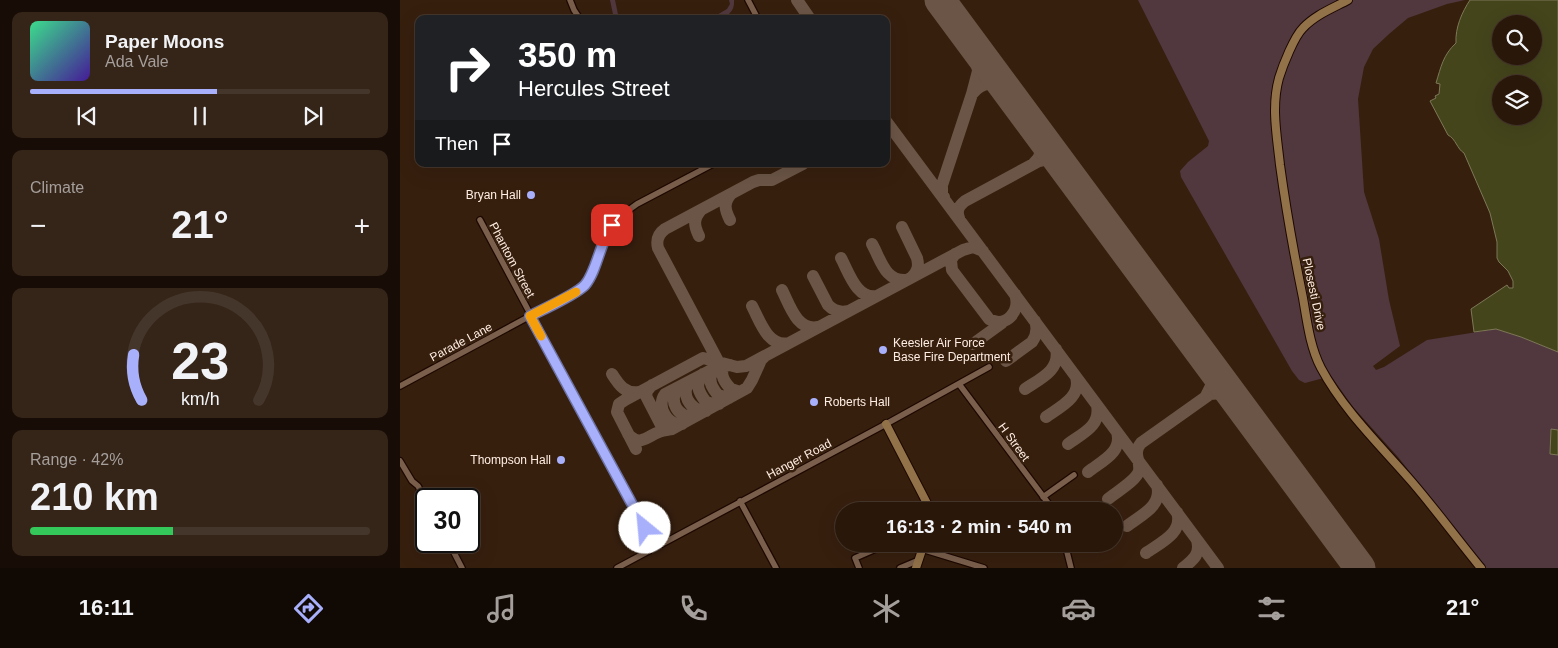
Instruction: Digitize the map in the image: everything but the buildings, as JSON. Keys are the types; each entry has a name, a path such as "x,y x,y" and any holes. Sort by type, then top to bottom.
{"street":[{"path":"570,0 577,15"},
{"path":"748,0 757,15"},
{"name":"Plosesti Drive","path":"1348,0 1320,15 1303,28 1284,65 1276,97 1275,120 1282,177 1295,262 1310,333 1320,365 1347,407 1414,484 1480,568"},
{"name":"Parade Lane","path":"400,386 576,292 585,285 609,230 624,213 637,204 707,167"},
{"name":"Phantom Street","path":"480,220 655,547"},
{"name":"Hanger Road","path":"617,568 989,367"},
{"name":"H Street","path":"959,384 1046,502"},
{"path":"886,424 927,502"},
{"path":"400,460 412,481 419,488"},
{"path":"1042,497 1074,475"},
{"path":"740,501 776,568"},
{"path":"859,568 855,558 869,552"},
{"path":"900,568 917,564 921,552"},
{"path":"940,552 984,568"},
{"path":"1067,552 1071,568"},
{"path":"454,553 462,568"}],"shaded area":[{"path":"610,0 615,0 618,15 613,15"},
{"path":"729,0 734,0 730,13 727,15 717,15 727,9 730,4"},
{"path":"1138,0 1465,0 1447,4 1408,18 1373,49 1364,67 1358,99 1364,192 1379,239 1389,300 1400,346 1373,366 1376,370 1384,367 1427,340 1496,329 1558,352 1558,430 1551,430 1550,454 1558,455 1558,568 1486,568 1398,457 1353,407 1331,376 1305,383 1299,380 1292,371 1181,177 1180,171 1208,146 1209,141"},
{"path":"1470,0 1558,0 1558,352 1496,329 1474,332 1471,309 1507,285 1509,288 1513,288 1513,281 1508,271 1497,258 1497,242 1490,213 1464,153 1448,135 1430,101 1439,94 1440,84 1436,83 1439,72 1445,57 1456,43 1458,26"},
{"path":"1551,429 1558,430 1558,455 1550,454"}],"taxiway":[{"path":"797,0 807,15"},
{"path":"972,94 978,71 974,47"},
{"path":"944,197 942,185 972,94 981,86 989,84 1007,90"},
{"path":"890,126 1218,568"},
{"path":"1034,163 1039,158 1041,152 1041,138"},
{"path":"959,218 959,208 965,201 1039,161 1052,159 1059,163"},
{"path":"718,361 658,248 658,237 665,229 753,182 772,180 797,167"},
{"path":"730,220 726,207 727,200 731,194"},
{"path":"699,236 695,223 701,210"},
{"path":"902,227 918,261 917,270 912,277"},
{"path":"872,244 881,263 889,274 900,280 907,280"},
{"path":"636,449 617,412 619,404 625,400 703,358 737,367 746,366 963,250 973,247 983,251"},
{"path":"955,254 951,260 952,270 989,319 1001,322 1011,317 1016,306 1015,294"},
{"path":"841,258 859,290 864,294 877,296"},
{"path":"813,276 828,305 837,311 848,311"},
{"path":"782,290 791,310 799,321 811,327 818,327"},
{"path":"752,306 770,337 775,341 789,343"},
{"path":"1006,361 1032,342 1036,332 1035,321"},
{"path":"973,344 1002,323"},
{"path":"1025,389 1043,377 1052,368 1057,356 1056,349"},
{"path":"628,434 636,440 643,440 661,431 672,429 747,388 761,360 765,356"},
{"path":"682,424 672,422 664,414 662,404 665,394 726,364"},
{"path":"730,365 724,366 723,378 731,389 740,392"},
{"path":"1206,396 1212,384 1210,366"},
{"path":"715,368 710,378 713,389 718,395 729,398"},
{"path":"612,374 626,390 639,392"},
{"path":"703,374 698,385 701,395 706,402 719,404"},
{"path":"1046,417 1073,396 1077,384 1076,377"},
{"path":"692,380 686,390 688,400 695,408 706,411"},
{"path":"652,385 647,391 646,396 661,425"},
{"path":"677,388 674,398 676,408 679,412 694,417"},
{"path":"1108,499 1137,475 1139,471 1137,450 1141,443 1210,394 1222,393 1233,397"},
{"path":"1068,444 1094,424 1098,412 1097,405"},
{"path":"1088,472 1114,451 1118,439 1117,432"},
{"path":"1127,526 1154,504 1157,499 1157,485"},
{"path":"1146,553 1174,532 1177,526 1177,512"},
{"path":"1183,568 1197,553 1197,540"}],"runway":[{"path":"940,0 1360,568"}],"slow traffic":[{"path":"541,336 530,316 576,292"}],"place":[{"name":"Bryan Hall","path":"531,195"},
{"name":"Keesler Air Force Base Fire Department","path":"883,350"},
{"name":"Roberts Hall","path":"814,402"},
{"name":"Thompson Hall","path":"561,460"}],"route":[{"path":"612,225 585,285 576,292 530,316 645,528"}]}
